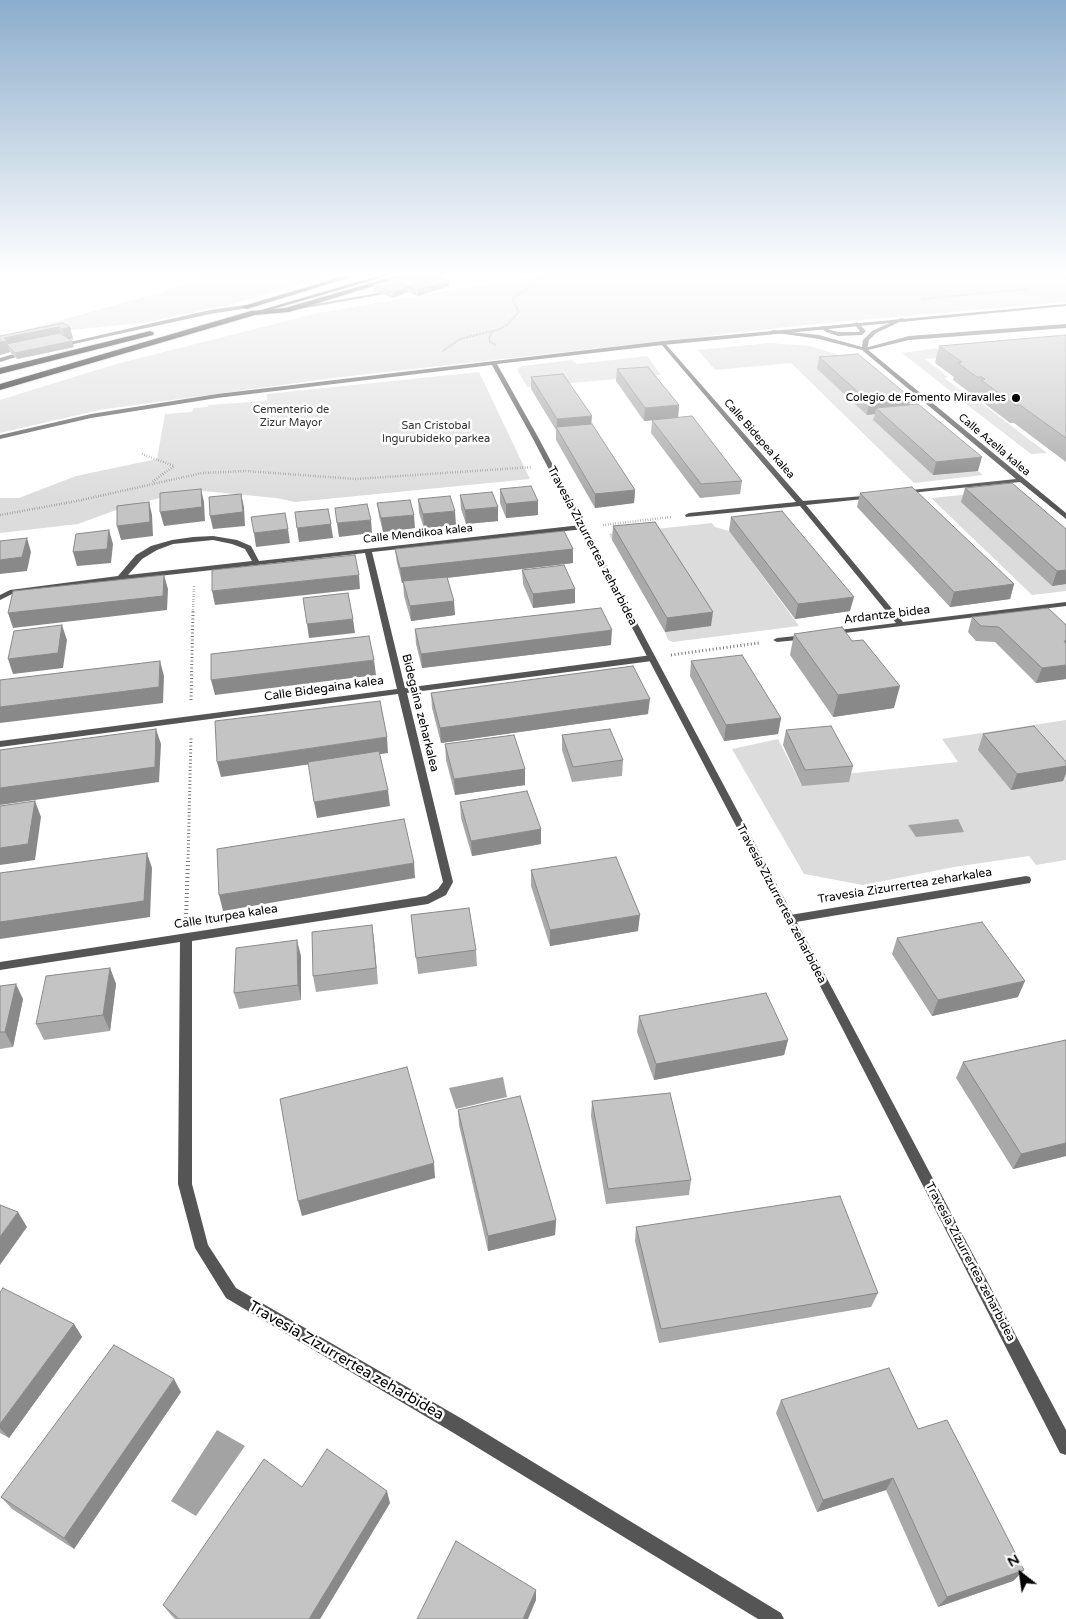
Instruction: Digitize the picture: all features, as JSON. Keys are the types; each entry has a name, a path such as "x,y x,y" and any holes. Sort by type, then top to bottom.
{"highway":[{"path":"0,371 85,350"},
{"path":"0,377 94,350"},
{"path":"0,387 129,350"}],"street":[{"path":"0,438 91,416 144,406 598,350"},
{"name":"Calle Bidepea kalea","path":"669,350 801,503 901,624"},
{"name":"Calle Azella kalea","path":"865,350 1066,517"},
{"path":"0,360 27,352"},
{"name":"Travesía Zizurrertea zeharbidea","path":"493,362 535,437 790,919 1066,1447"},
{"path":"140,413 144,406"},
{"path":"896,493 1021,480"},
{"path":"689,515 877,495"},
{"name":"Calle Mendikoa kalea","path":"0,598 10,592 121,578 581,527"},
{"path":"121,578 139,557 154,548 172,542 193,539 214,538 234,542 248,548 257,563"},
{"name":"Bidegaina zeharkalea","path":"368,551 448,882"},
{"name":"Ardantze bidea","path":"826,634 1066,604"},
{"path":"777,640 816,635"},
{"name":"Calle Bidegaina kalea","path":"0,744 652,658"},
{"name":"Travesía Zizurrertea zeharkalea","path":"790,919 1026,880"},
{"name":"Calle Iturpea kalea","path":"0,966 428,900 442,892 448,882"},
{"name":"Travesía Zizurrertea zeharbidea","path":"186,937 185,1184 202,1248 230,1293 458,1426 775,1619"}],"path":[{"path":"439,355 444,350"},
{"path":"142,454 174,466 150,484"},
{"path":"0,515 77,501 202,473 223,471 356,479 533,467"},
{"path":"581,527 689,515"},
{"path":"191,706 194,570"},
{"path":"652,658 777,640"},
{"path":"186,921 191,732"}],"green space":[{"path":"173,350 586,350 333,378 99,410 0,433 0,400 120,363"},
{"path":"698,350 821,350 845,357 908,411 874,421 933,475 978,471 983,475 914,483 791,363 715,370"},
{"path":"927,350 1003,352 925,359 948,377 944,378 969,396 958,397 902,353"},
{"path":"647,356 661,375 527,387 517,369 522,366 572,360 577,364"},
{"name":"San Cristobal Ingurubideko parkea","path":"479,372 530,479 295,502 276,498 193,490 127,506 78,524 0,533 0,498 19,498 76,476 157,459 165,414 192,412 193,408 208,407 208,405 267,401 267,394"},
{"path":"976,399 1047,453 1031,454 961,400"},
{"path":"1001,491 1052,586 1066,584 1066,591 1032,595 931,498"},
{"path":"712,523 715,527 729,531 799,626 673,642 668,640 665,632 711,626 654,536 612,540 609,534"},
{"path":"1066,720 1066,860 1036,865 1029,856 954,867 863,885 804,874 732,749 778,739 802,786 845,774 958,762 942,739"}],"shaded area":[{"path":"958,819 964,832 916,837 908,825"},
{"path":"503,1077 507,1097 456,1109 449,1088"},
{"path":"217,1430 245,1446 196,1516 171,1501"}],"building":[{"path":"12,350 31,350 15,353"},
{"path":"944,350 1066,350 1066,438 981,380 985,379 977,377 958,363 962,362"},
{"path":"858,354 911,398 869,402 819,357"},
{"path":"648,367 679,405 645,408 617,369"},
{"path":"563,374 592,416 557,419 531,377"},
{"path":"918,404 982,457 936,462 876,408"},
{"path":"692,416 742,481 701,484 652,420"},
{"path":"592,424 635,490 595,494 556,427"},
{"path":"1012,483 1066,529 1066,570 1057,571 965,488"},
{"path":"531,486 538,501 506,504 500,489"},
{"path":"912,487 1014,584 954,592 860,493"},
{"path":"201,489 202,507 160,512 160,493"},
{"path":"492,492 498,507 465,510 460,495"},
{"path":"241,494 243,512 210,516 209,497"},
{"path":"450,496 455,511 423,514 418,499"},
{"path":"410,500 414,515 381,518 377,503"},
{"path":"149,502 150,522 117,526 117,506"},
{"path":"367,504 371,520 337,523 335,508"},
{"path":"328,509 331,524 297,528 295,512"},
{"path":"782,511 854,597 798,604 731,517"},
{"path":"285,513 288,529 254,533 251,517"},
{"path":"655,522 713,612 667,618 613,526"},
{"path":"109,530 107,549 73,552 76,534"},
{"path":"564,531 573,549 400,568 395,549"},
{"path":"27,538 22,557 0,560 0,541"},
{"path":"355,555 359,575 212,591 212,570"},
{"path":"564,565 575,589 533,594 522,570"},
{"path":"164,575 163,596 8,613 13,591"},
{"path":"447,577 454,601 410,606 403,581"},
{"path":"348,593 353,619 307,624 303,598"},
{"path":"601,608 612,630 421,654 415,629"},
{"path":"1048,608 1066,625 1066,641 1064,641 1066,644 1066,665 1042,668 999,627 981,626 972,617"},
{"path":"62,625 58,653 8,659 14,631"},
{"path":"842,627 852,641 863,640 900,686 838,695 794,634"},
{"path":"369,636 374,660 211,680 211,654"},
{"path":"742,655 781,718 726,725 691,661"},
{"path":"160,661 159,687 0,707 0,680"},
{"path":"633,666 650,699 440,728 431,693"},
{"path":"380,701 387,737 217,762 215,721"},
{"path":"831,726 853,766 805,770 786,730"},
{"path":"1034,726 1066,762 1066,766 1017,774 983,734"},
{"path":"156,729 155,767 0,788 0,750"},
{"path":"610,729 623,760 573,767 562,735"},
{"path":"514,735 525,769 454,779 445,744"},
{"path":"379,751 388,790 314,802 308,762"},
{"path":"527,791 541,829 471,841 460,802"},
{"path":"35,801 28,844 0,848 0,806"},
{"path":"404,819 414,863 219,895 217,849"},
{"path":"147,853 144,901 0,922 0,873"},
{"path":"616,857 640,915 550,930 531,870"},
{"path":"469,908 476,950 416,958 411,915"},
{"path":"982,922 1025,981 938,1000 897,938"},
{"path":"372,925 376,968 313,976 312,932"},
{"path":"297,940 298,985 234,993 236,948"},
{"path":"110,968 103,1015 36,1024 46,976"},
{"path":"16,984 5,1032 0,1032 0,986"},
{"path":"766,993 788,1040 656,1064 639,1016"},
{"path":"1066,1040 1066,1143 1021,1154 963,1062"},
{"path":"407,1067 434,1163 298,1201 280,1099"},
{"path":"670,1093 691,1180 608,1189 592,1101"},
{"path":"520,1096 556,1220 488,1236 458,1110"},
{"path":"840,1196 878,1293 661,1329 636,1227"},
{"path":"0,1205 18,1212 0,1237"},
{"path":"3,1288 74,1324 0,1424 0,1292"},
{"path":"114,1345 174,1379 64,1538 1,1497"},
{"path":"889,1368 918,1429 947,1420 1024,1570 947,1597 893,1478 823,1500 781,1400"},
{"path":"327,1449 387,1491 309,1619 179,1619 163,1605 264,1459 302,1487"},
{"path":"456,1541 536,1590 523,1619 417,1619"}],"place":[{"name":"Colegio de Fomento Miravalles","path":"1016,398"}],"park label":[{"name":"Cementerio de Zizur Mayor","path":"291,416"}]}
